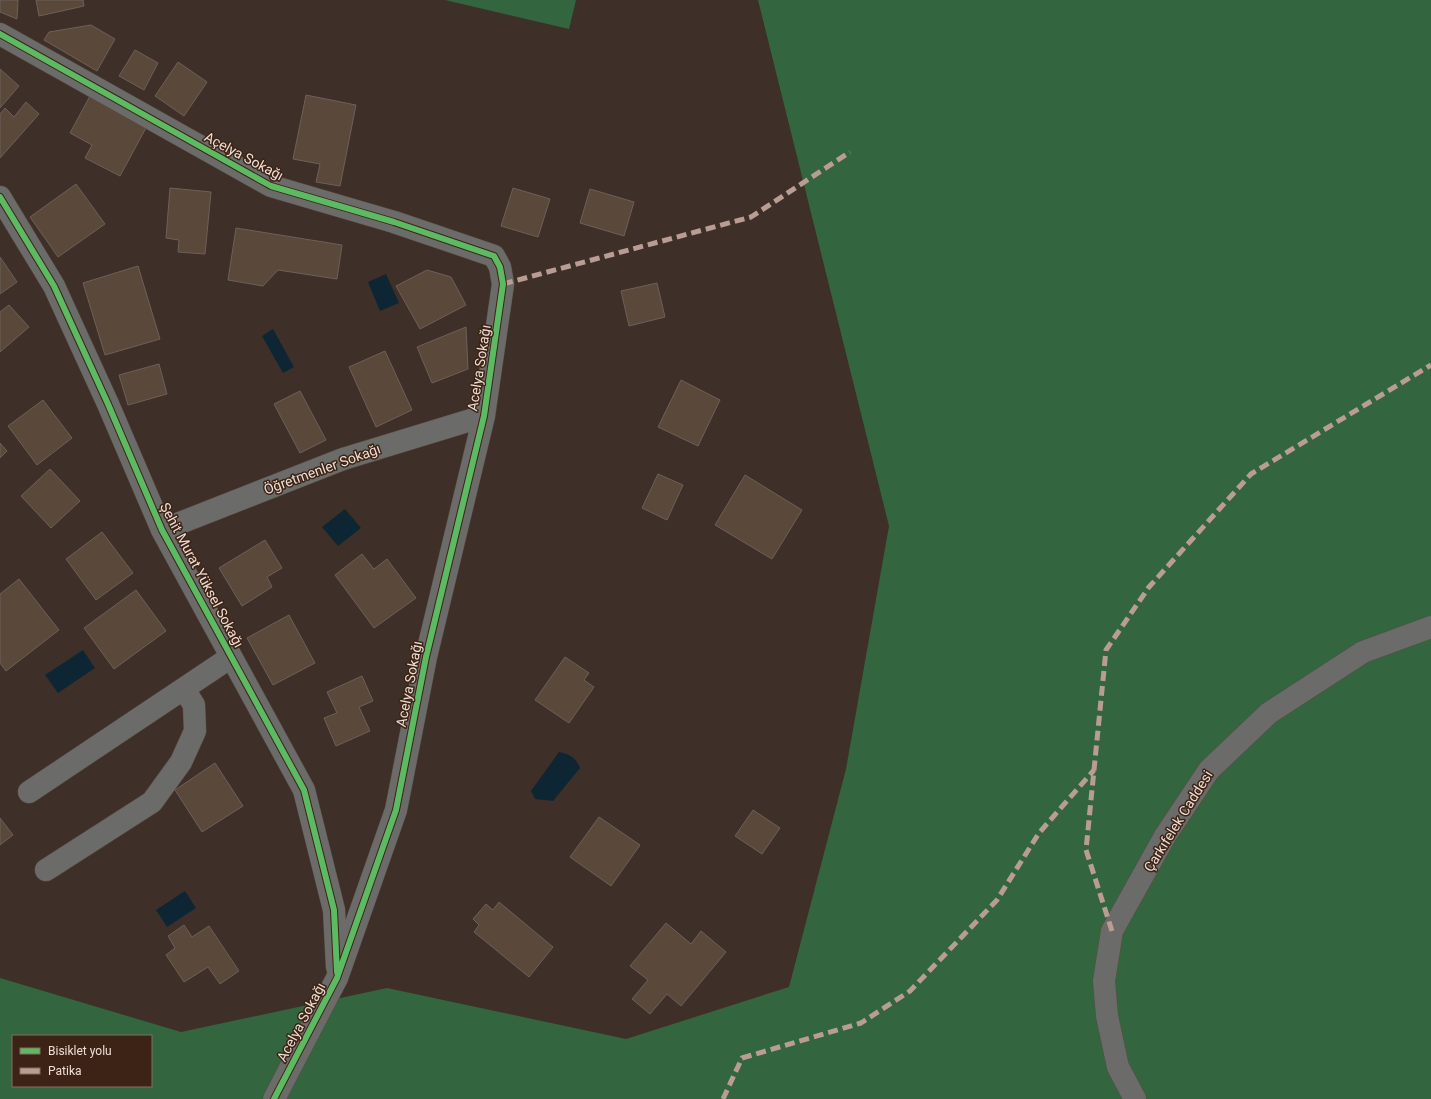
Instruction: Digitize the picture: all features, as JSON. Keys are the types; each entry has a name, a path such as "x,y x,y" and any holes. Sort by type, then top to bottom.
{"street":[{"name":"Açelya Sokağı","path":"0,34 270,186 394,222 494,256"},
{"name":"Şehit Murat Yüksel Sokağı","path":"0,197 54,286 108,404 162,530 304,790 334,910 337,978"},
{"name":"Acelya Sokağı","path":"274,1099 337,978 396,810 426,657 484,416 503,284 500,267 494,256"},
{"name":"Öğretmenler Sokağı","path":"162,530 343,458 484,416"},
{"name":"Çarkıfelek Caddesi","path":"1135,1099 1118,1068 1107,1016 1104,981 1112,931 1165,836 1209,770 1268,713 1363,652 1431,627"},
{"path":"29,792 231,656"},
{"path":"46,870 152,802 181,762 195,731 194,705 184,689"}],"green space":[{"path":"445,0 576,0 569,29"},
{"path":"758,0 1431,0 1431,1099 0,1099 0,978 181,1032 387,988 626,1039 789,987 846,769 889,526"}],"water":[{"path":"386,274 399,303 380,311 368,282"},
{"path":"273,329 294,367 283,373 262,336"},
{"path":"345,509 361,528 338,546 322,527"},
{"path":"83,650 95,668 58,693 45,675"},
{"path":"559,752 572,757 580,768 553,801 535,799 531,791"},
{"path":"185,891 196,908 167,927 156,910"}],"building":[{"path":"0,0 18,0 17,19 0,12"},
{"path":"36,0 83,0 84,6 39,16"},
{"path":"91,25 115,39 97,71 44,40 49,32"},
{"path":"135,50 158,63 144,90 119,76"},
{"path":"178,62 207,82 184,116 155,96"},
{"path":"0,69 19,86 0,108"},
{"path":"306,95 356,105 340,186 316,182 320,164 293,159"},
{"path":"90,96 147,126 120,176 85,158 92,145 70,133"},
{"path":"26,102 39,114 0,158 0,114 5,108 14,117"},
{"path":"76,184 105,224 58,257 30,217"},
{"path":"170,188 211,192 205,254 178,252 179,240 166,238"},
{"path":"513,188 550,199 538,237 501,226"},
{"path":"590,189 634,202 624,236 580,223"},
{"path":"236,228 342,245 337,279 278,270 263,286 228,280"},
{"path":"0,257 17,282 0,294"},
{"path":"138,266 160,339 105,355 83,283"},
{"path":"427,270 451,277 466,305 420,329 396,286"},
{"path":"657,283 665,317 629,326 621,291"},
{"path":"9,305 29,327 0,352 0,312"},
{"path":"466,327 468,369 432,383 417,347"},
{"path":"385,351 412,410 376,427 349,367"},
{"path":"159,364 167,394 128,405 119,375"},
{"path":"681,380 720,400 698,446 658,427"},
{"path":"300,391 326,440 300,453 274,404"},
{"path":"43,400 72,438 37,465 8,426"},
{"path":"0,443 7,451 0,458"},
{"path":"50,469 80,501 51,528 21,496"},
{"path":"658,474 683,485 667,520 642,508"},
{"path":"745,475 802,510 772,559 715,525"},
{"path":"102,532 133,573 96,600 66,559"},
{"path":"265,540 282,568 267,577 272,587 242,606 219,568"},
{"path":"362,554 374,569 387,559 416,598 374,628 335,575"},
{"path":"19,579 59,630 6,671 0,663 0,594"},
{"path":"136,590 166,631 114,669 84,628"},
{"path":"289,615 315,663 273,685 247,638"},
{"path":"565,657 589,673 584,680 594,687 569,723 535,700"},
{"path":"362,676 373,701 359,707 370,731 336,746 324,718 337,713 327,692"},
{"path":"215,763 243,806 202,832 175,790"},
{"path":"753,810 780,828 762,854 735,836"},
{"path":"599,817 640,845 611,886 570,857"},
{"path":"0,818 13,835 0,845"},
{"path":"499,902 553,947 529,977 474,932 479,925 473,919 486,904 493,910"},
{"path":"666,923 691,944 701,931 726,952 681,1006 667,994 650,1014 632,999 648,980 630,966"},
{"path":"184,925 192,937 209,926 239,971 220,984 208,967 184,982 166,955 175,948 168,936"}],"marked path":[{"path":"503,284 751,217 850,152"},
{"path":"1112,931 1086,850 1106,650 1149,587 1251,474 1431,365"},
{"path":"723,1099 742,1058 861,1023 910,991 997,900 1039,833 1094,770"}],"cycle path":[{"path":"0,34 271,186 394,222 494,256 500,267 503,284 484,416 426,657 396,810 337,978 274,1099"},
{"path":"0,197 54,286 108,404 162,530 304,790 334,910 337,972"}]}
